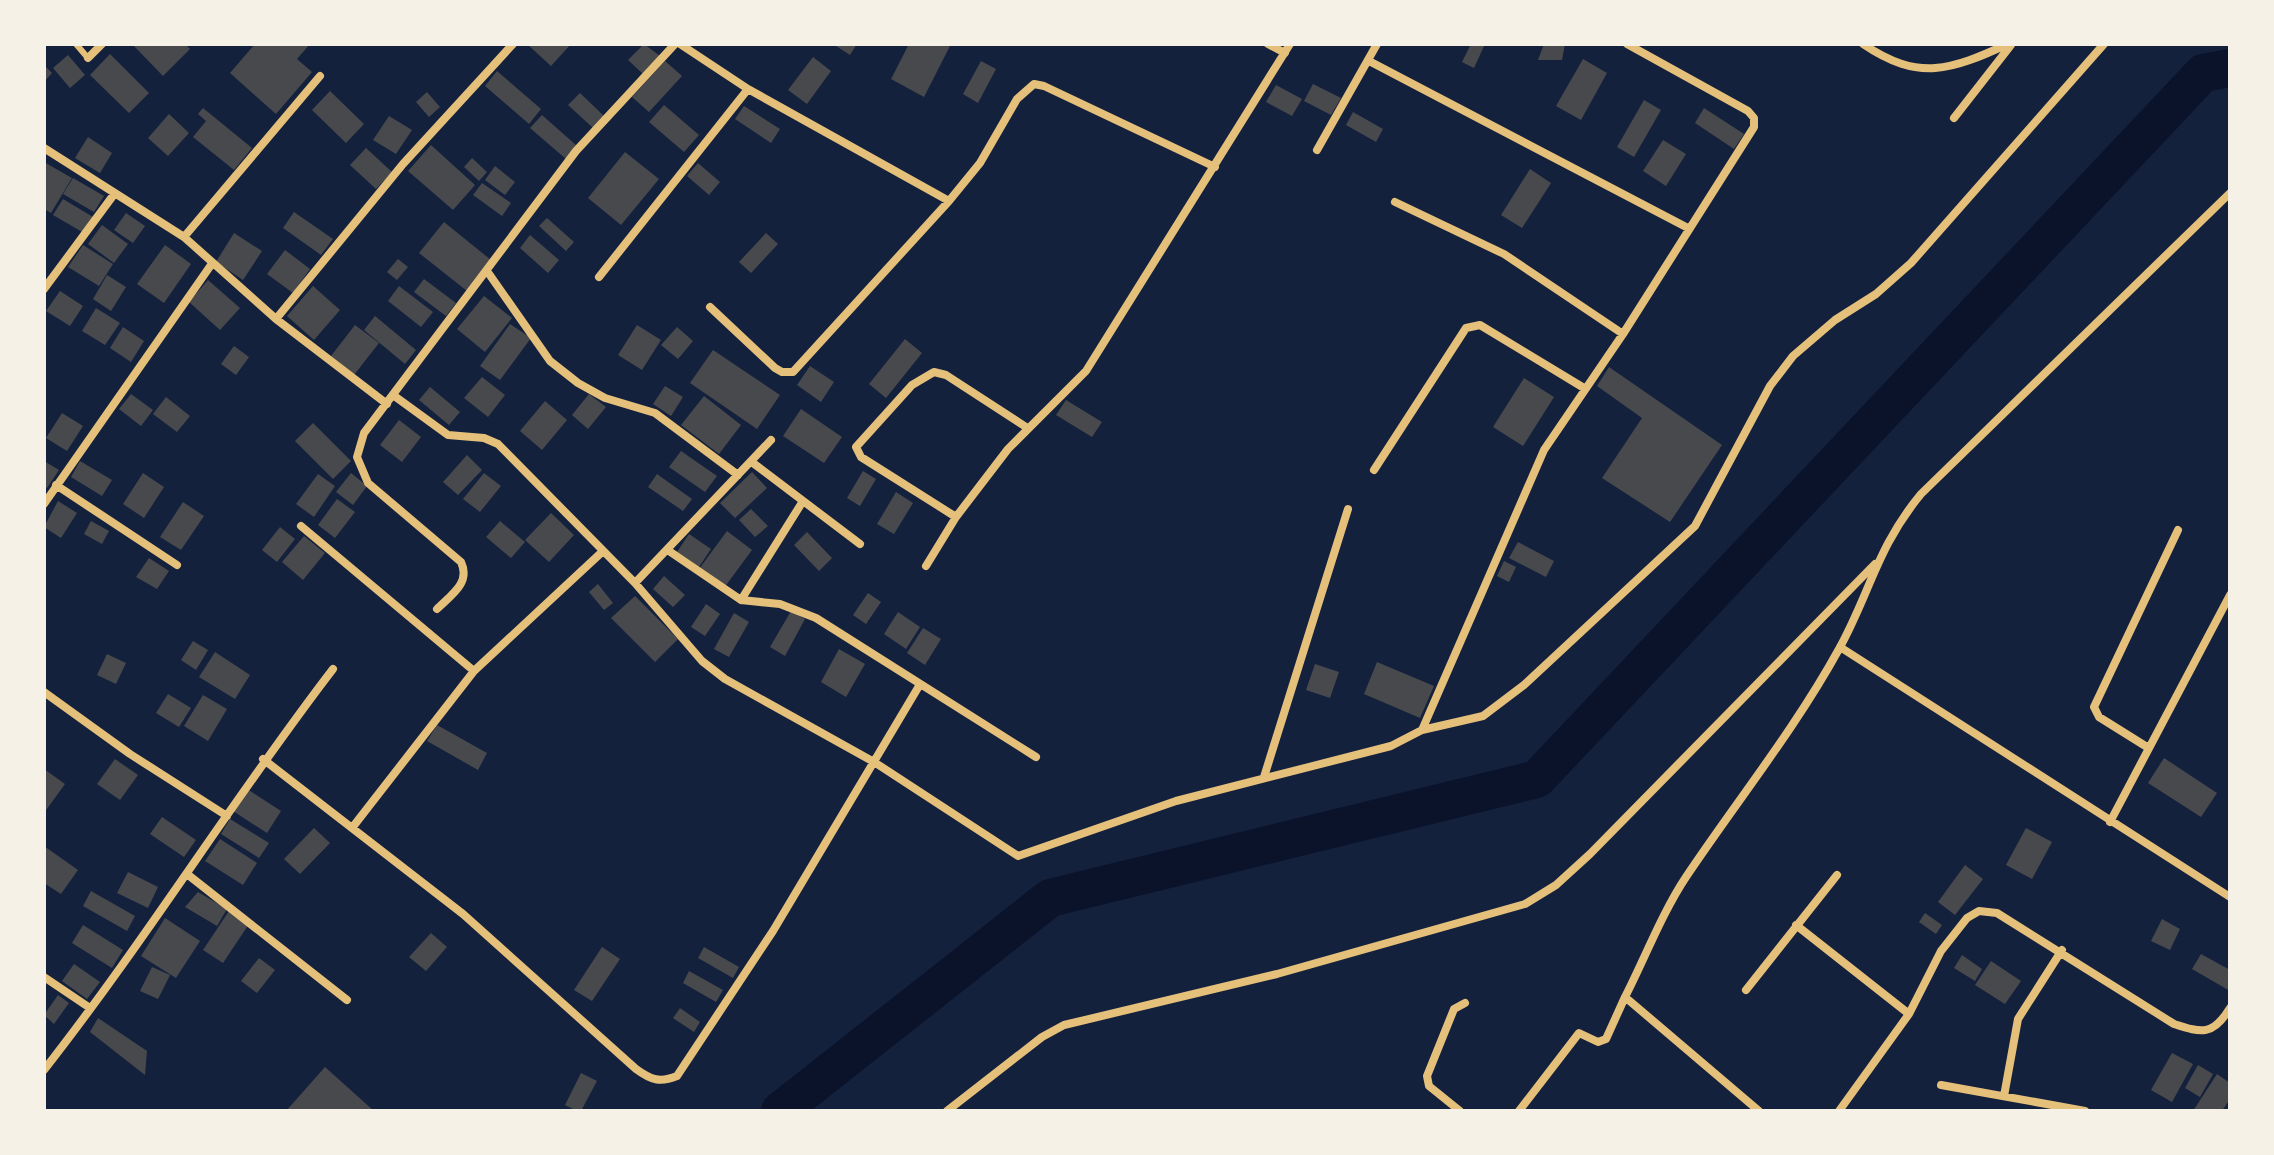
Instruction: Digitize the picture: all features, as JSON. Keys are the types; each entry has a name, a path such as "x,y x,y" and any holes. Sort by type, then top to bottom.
{"street":[{"path":"88,58 102,44"},
{"path":"276,319 403,164 513,44"},
{"path":"437,609 464,581 466,572 461,562 368,483 360,468 358,444 576,151 677,44 748,89 949,201"},
{"path":"926,566 956,517 1026,427 1050,409 1086,371 1288,48 1268,44"},
{"path":"1317,150 1377,44"},
{"path":"1422,730 1544,450 1751,137 1754,118 1732,102 1627,44"},
{"path":"1863,44 1904,67 1935,70 2010,44"},
{"path":"1954,118 2010,44"},
{"path":"393,395 448,435 484,438 498,444 635,583 702,661 725,679 874,762 1018,856 1117,819 1264,777 1391,746 1422,730 1483,716 1524,685 1695,526 1770,386 1793,356 1835,320 1876,294 1911,263 2104,44"},
{"path":"1369,61 1688,228"},
{"path":"184,237 320,76"},
{"path":"710,307 775,368 787,374 793,372 949,201 980,163 1017,99 1034,84 1215,167"},
{"path":"599,277 748,89"},
{"path":"44,148 184,237 211,265 276,319 387,404"},
{"path":"44,289 115,193"},
{"path":"1519,1111 1579,1033 1598,1042 1606,1039 1684,880 1790,728 1840,647 1875,564 1898,521 1921,494 2230,193"},
{"path":"1395,202 1504,254 1623,334"},
{"path":"44,504 211,265"},
{"path":"487,271 550,361 578,383 605,398 655,413 738,475"},
{"path":"1374,470 1466,328 1480,325 1584,388"},
{"path":"956,517 861,457 856,447 912,385 934,372 946,375 1026,427"},
{"path":"635,583 753,463 771,440"},
{"path":"753,463 860,544"},
{"path":"56,485 177,565"},
{"path":"741,600 803,501"},
{"path":"1264,777 1348,509"},
{"path":"301,526 474,671"},
{"path":"2147,747 2099,717 2094,707 2178,530"},
{"path":"669,551 741,600 780,604 816,618 919,686 1036,757"},
{"path":"352,828 474,671 602,552"},
{"path":"947,1111 1042,1037 1064,1025 1277,974 1525,904 1556,885 1590,854 1875,564"},
{"path":"2110,822 2230,595"},
{"path":"1840,647 2230,897"},
{"path":"44,1070 187,874 263,759 333,669"},
{"path":"263,759 463,914 636,1069 649,1079 664,1081 677,1076 765,944 919,686"},
{"path":"45,695 227,816"},
{"path":"187,874 347,1000"},
{"path":"1746,990 1837,875"},
{"path":"1839,1111 1909,1014 1941,951 1967,918 1979,911 1997,913 2062,950 2174,1024 2200,1032 2220,1025 2230,1008"},
{"path":"1796,925 1909,1014"},
{"path":"2004,1096 2018,1019 2062,950"},
{"path":"44,977 90,1008"},
{"path":"1625,997 1759,1111"},
{"path":"1460,1111 1429,1086 1427,1076 1454,1009 1465,1003"},
{"path":"1941,1085 2085,1111"}],"lane":[{"path":"76,44 88,58"}],"building":[{"path":"132,44 185,44 190,49 163,76"},
{"path":"255,44 310,44 297,59 312,72 276,114 230,73"},
{"path":"527,44 571,44 551,66"},
{"path":"644,44 660,56 643,74 628,60"},
{"path":"833,44 857,44 850,55"},
{"path":"909,44 951,44 924,97 891,79"},
{"path":"1471,44 1485,44 1474,68 1462,62"},
{"path":"1544,44 1565,44 1562,60 1538,60"},
{"path":"110,54 149,93 129,113 90,75"},
{"path":"68,55 85,75 70,88 53,68"},
{"path":"813,57 831,71 807,104 788,90"},
{"path":"1583,59 1607,73 1581,120 1556,106"},
{"path":"665,61 682,76 649,112 632,97"},
{"path":"981,61 996,69 978,103 963,94"},
{"path":"44,65 52,73 44,82"},
{"path":"497,71 541,109 529,124 485,86"},
{"path":"1313,84 1341,98 1331,115 1304,101"},
{"path":"1276,85 1302,99 1292,116 1266,102"},
{"path":"330,91 364,124 346,143 312,110"},
{"path":"427,92 440,107 429,117 416,102"},
{"path":"580,93 604,116 593,128 568,105"},
{"path":"1644,100 1661,110 1634,157 1617,147"},
{"path":"664,105 699,135 684,152 649,122"},
{"path":"744,106 780,129 771,143 735,119"},
{"path":"203,108 252,148 234,170 193,137 206,121 198,114"},
{"path":"1704,108 1744,134 1734,149 1695,123"},
{"path":"1353,112 1383,129 1376,142 1346,125"},
{"path":"169,114 189,133 168,156 148,138"},
{"path":"542,115 577,146 566,159 530,128"},
{"path":"389,116 412,130 396,154 373,140"},
{"path":"88,137 112,153 100,173 75,158"},
{"path":"1663,140 1686,154 1666,186 1643,171"},
{"path":"431,145 475,185 453,210 408,171"},
{"path":"366,148 392,172 376,189 350,165"},
{"path":"625,152 659,179 621,225 588,198"},
{"path":"472,158 487,172 479,181 464,167"},
{"path":"44,162 72,178 51,213 44,209"},
{"path":"698,163 720,182 709,195 687,176"},
{"path":"495,166 515,182 505,195 485,180"},
{"path":"1530,169 1551,183 1522,228 1501,215"},
{"path":"73,178 104,196 94,212 63,194"},
{"path":"482,183 511,203 502,216 473,195"},
{"path":"63,199 93,217 84,233 53,215"},
{"path":"294,212 333,239 321,255 283,228"},
{"path":"126,213 145,226 133,243 114,230"},
{"path":"547,218 574,242 566,251 539,226"},
{"path":"444,222 491,260 467,291 419,253"},
{"path":"102,225 128,244 114,263 88,244"},
{"path":"234,233 262,251 243,280 216,262"},
{"path":"766,233 778,244 751,273 739,262"},
{"path":"530,235 559,260 548,273 520,248"},
{"path":"83,245 113,264 99,286 68,267"},
{"path":"165,245 191,264 164,303 137,284"},
{"path":"285,250 310,269 293,293 267,274"},
{"path":"398,259 408,267 397,280 387,272"},
{"path":"107,275 126,287 111,311 93,299"},
{"path":"424,279 456,303 446,316 414,292"},
{"path":"208,280 240,308 220,330 189,302"},
{"path":"313,286 340,310 314,340 287,316"},
{"path":"399,286 433,312 421,327 388,301"},
{"path":"60,291 83,306 70,326 46,311"},
{"path":"484,296 512,318 485,352 457,329"},
{"path":"96,308 120,323 105,345 82,331"},
{"path":"375,316 416,350 405,364 364,330"},
{"path":"510,324 531,338 500,380 480,366"},
{"path":"355,325 379,343 354,375 331,356"},
{"path":"637,325 661,340 642,370 618,355"},
{"path":"123,327 144,341 131,362 110,348"},
{"path":"677,327 693,341 678,359 661,345"},
{"path":"905,339 922,353 886,398 869,384"},
{"path":"234,346 249,357 236,375 221,364"},
{"path":"713,350 780,395 757,429 690,383"},
{"path":"810,366 834,382 821,402 797,385"},
{"path":"1609,367 1722,445 1670,522 1602,478 1642,418 1597,386"},
{"path":"482,377 505,395 488,417 464,398"},
{"path":"1524,378 1554,397 1523,446 1493,427"},
{"path":"665,386 683,397 671,416 653,404"},
{"path":"430,387 460,412 449,425 419,400"},
{"path":"131,394 153,410 141,426 119,409"},
{"path":"589,394 606,407 588,429 572,415"},
{"path":"704,396 741,425 719,454 681,425"},
{"path":"166,397 190,416 177,432 153,414"},
{"path":"1066,400 1102,422 1092,437 1056,415"},
{"path":"545,401 567,420 542,450 520,431"},
{"path":"801,409 842,437 824,463 783,436"},
{"path":"62,413 83,426 67,451 46,438"},
{"path":"399,420 421,437 402,462 380,445"},
{"path":"313,423 351,461 333,479 295,441"},
{"path":"681,451 717,476 705,492 669,467"},
{"path":"467,455 482,470 458,495 443,482"},
{"path":"44,461 59,470 47,488 44,486"},
{"path":"80,461 112,480 102,496 71,477"},
{"path":"863,471 876,479 860,506 847,498"},
{"path":"752,472 767,488 735,518 720,503"},
{"path":"143,473 164,487 144,518 123,504"},
{"path":"351,473 367,486 353,505 336,492"},
{"path":"484,473 501,486 480,512 463,499"},
{"path":"318,474 335,486 314,517 296,504"},
{"path":"657,474 692,499 683,511 648,487"},
{"path":"896,492 913,503 894,534 877,524"},
{"path":"337,499 355,512 335,538 318,525"},
{"path":"58,501 77,513 61,538 44,527"},
{"path":"183,502 204,516 181,550 160,537"},
{"path":"751,509 768,526 755,537 739,520"},
{"path":"551,513 574,535 549,562 525,540"},
{"path":"91,521 109,531 102,544 84,534"},
{"path":"500,521 525,542 511,558 486,537"},
{"path":"280,527 295,539 277,562 262,550"},
{"path":"727,531 752,550 724,588 699,569"},
{"path":"807,532 832,558 819,571 794,545"},
{"path":"689,534 711,549 699,567 677,552"},
{"path":"304,536 325,553 303,580 282,562"},
{"path":"1518,542 1554,561 1546,577 1509,558"},
{"path":"149,558 169,571 157,589 136,577"},
{"path":"1504,561 1516,567 1509,582 1497,576"},
{"path":"664,576 685,595 673,607 653,589"},
{"path":"598,584 613,603 604,610 589,592"},
{"path":"868,593 881,602 866,624 853,615"},
{"path":"635,596 678,639 655,662 611,618"},
{"path":"706,604 720,614 705,636 691,627"},
{"path":"791,611 805,619 785,656 770,647"},
{"path":"898,612 920,627 906,649 884,634"},
{"path":"734,613 749,622 729,657 714,649"},
{"path":"923,628 941,639 925,665 907,653"},
{"path":"193,641 208,650 196,670 181,660"},
{"path":"839,649 865,664 846,697 821,682"},
{"path":"215,652 250,675 235,699 199,677"},
{"path":"107,654 126,663 116,684 97,675"},
{"path":"1377,662 1434,686 1420,718 1364,694"},
{"path":"1315,664 1339,672 1330,698 1306,690"},
{"path":"168,694 191,708 179,727 156,713"},
{"path":"203,695 227,709 208,741 184,726"},
{"path":"437,725 487,753 478,770 427,741"},
{"path":"2164,758 2217,793 2201,817 2148,783"},
{"path":"115,759 138,775 120,800 97,784"},
{"path":"44,769 65,784 44,813"},
{"path":"247,789 281,811 267,833 233,811"},
{"path":"162,817 196,840 184,857 150,834"},
{"path":"230,819 269,843 259,858 221,834"},
{"path":"314,828 330,843 300,874 284,859"},
{"path":"2026,828 2052,842 2032,879 2006,865"},
{"path":"220,839 257,863 243,885 205,861"},
{"path":"44,846 78,870 61,894 44,883"},
{"path":"1965,865 1983,879 1955,915 1938,902"},
{"path":"128,872 158,887 148,908 117,893"},
{"path":"91,891 135,916 127,931 83,906"},
{"path":"198,892 227,909 217,926 185,907"},
{"path":"229,911 249,924 223,963 203,950"},
{"path":"1925,913 1942,925 1936,934 1919,922"},
{"path":"165,918 200,941 176,978 141,956"},
{"path":"2162,919 2180,929 2170,950 2151,941"},
{"path":"83,925 123,950 112,968 72,943"},
{"path":"431,933 447,947 426,971 409,957"},
{"path":"602,947 620,959 592,1001 574,990"},
{"path":"704,947 739,967 733,978 698,958"},
{"path":"2201,954 2230,970 2230,991 2192,969"},
{"path":"1962,955 1982,969 1975,981 1954,968"},
{"path":"259,958 275,970 257,993 241,981"},
{"path":"1991,961 2021,981 2005,1004 1975,985"},
{"path":"74,964 100,982 87,999 62,981"},
{"path":"152,967 170,975 158,999 140,991"},
{"path":"689,971 723,990 716,1002 683,983"},
{"path":"58,995 69,1003 54,1024 44,1015"},
{"path":"680,1008 700,1022 694,1032 673,1018"},
{"path":"98,1018 147,1051 145,1075 90,1032"},
{"path":"2172,1053 2193,1064 2172,1102 2151,1090"},
{"path":"2198,1065 2213,1074 2200,1097 2185,1088"},
{"path":"325,1067 374,1111 286,1111"},
{"path":"581,1073 597,1081 581,1111 577,1111 565,1105"},
{"path":"2217,1074 2230,1083 2230,1099 2222,1111 2193,1111"}],"waterway":[{"path":"780,1111 1050,898 1537,779 2203,73 2230,68"}]}
